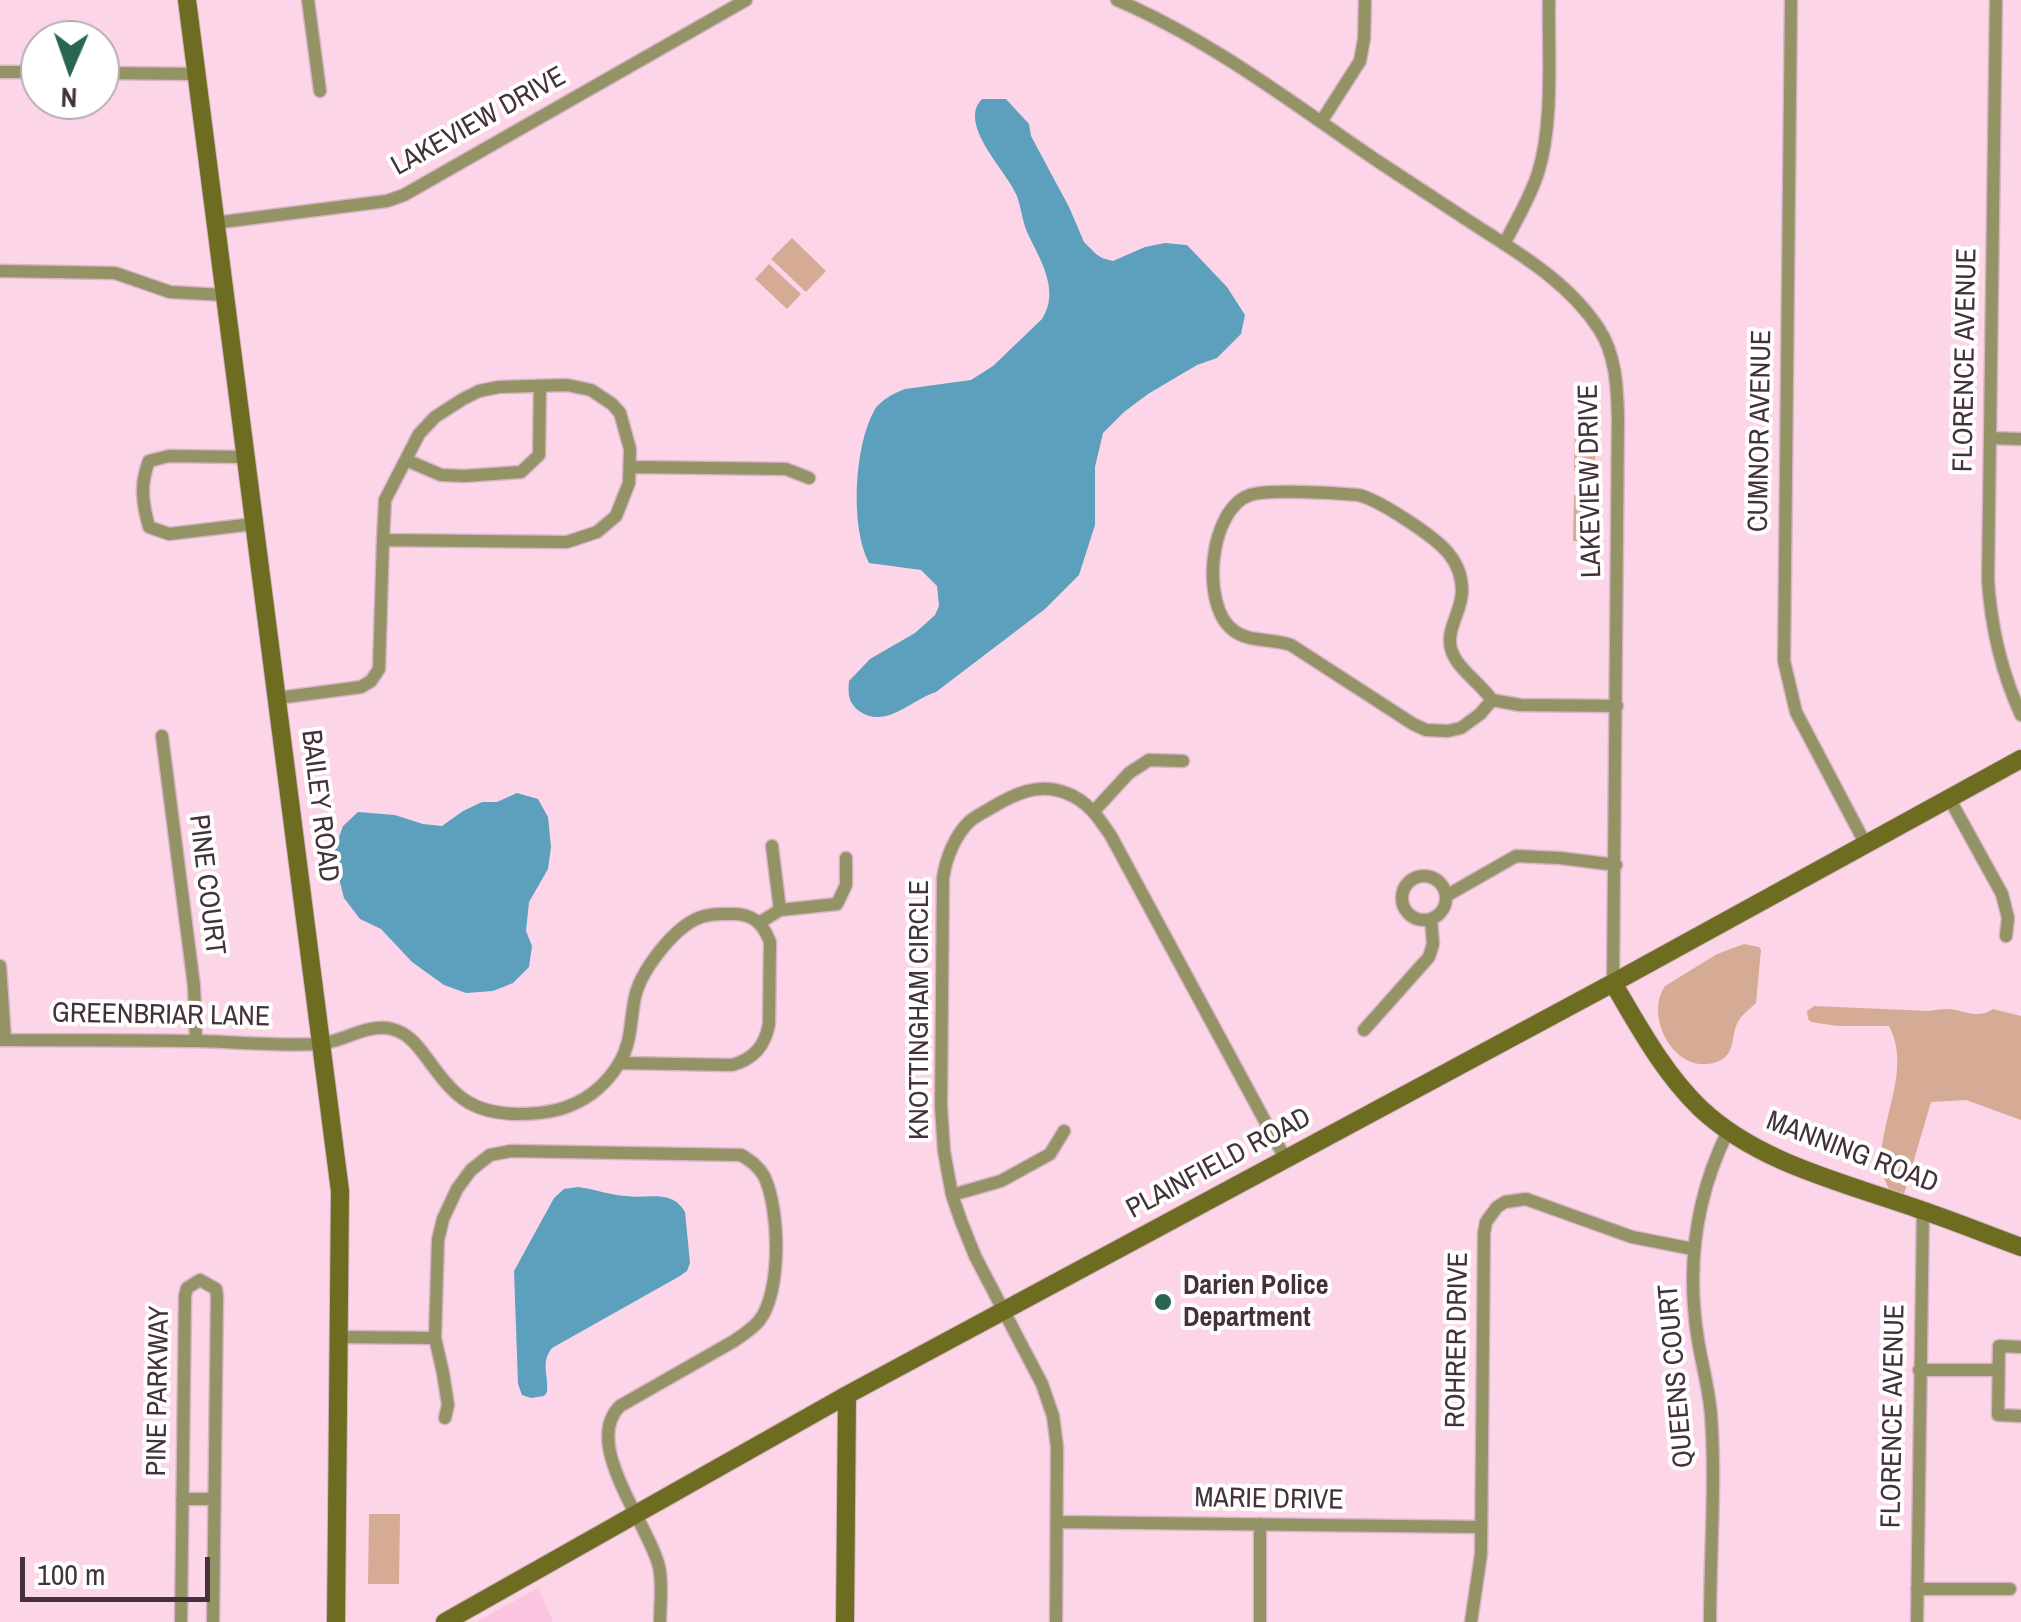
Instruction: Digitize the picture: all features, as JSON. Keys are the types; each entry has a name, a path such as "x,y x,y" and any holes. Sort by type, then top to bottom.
{"street":[{"name":"BAILEY ROAD","path":"187,0 340,1191 336,1622"},
{"path":"308,0 320,91"},
{"name":"LAKEVIEW DRIVE","path":"214,222 386,200 404,194 746,0"},
{"name":"LAKEVIEW DRIVE","path":"1117,0 1184,32 1504,244 1572,296 1599,328 1611,353 1618,417 1613,983"},
{"path":"1320,122 1360,61 1365,0"},
{"path":"1504,244 1530,194 1544,147 1548,0"},
{"name":"CUMNOR AVENUE","path":"1791,0 1784,661 1796,712 1865,843"},
{"name":"FLORENCE AVENUE","path":"1996,0 1988,580 1990,614 2001,665 2021,716"},
{"path":"120,73 196,74"},
{"path":"0,270 115,272 170,292 224,294"},
{"path":"406,460 441,474 521,472 540,455 540,386"},
{"path":"278,698 361,687 379,669 385,500 420,434 435,417 479,391 540,386 583,387 600,395 620,413 630,467 629,484 616,516 598,532 577,541 384,540"},
{"path":"1990,438 2021,438"},
{"path":"244,457 169,456 149,460 141,480 144,507 149,527 169,534 253,524"},
{"path":"630,467 786,469 808,478"},
{"path":"1492,700 1461,728 1426,730 1292,646 1242,636 1232,630 1218,610 1212,571 1226,517 1249,495 1367,497 1446,550 1457,566 1462,592 1450,646 1460,664 1492,700 1520,705 1617,706"},
{"name":"PINE COURT","path":"162,736 194,986 196,1041"},
{"name":"PLAINFIELD ROAD","path":"445,1622 847,1395 2021,759"},
{"path":"1184,761 1148,760 1129,773 1094,811 1286,1160"},
{"name":"KNOTTINGHAM CIRCLE","path":"1056,1622 1058,1447 1053,1416 1042,1384 976,1256 952,1195 944,1151 941,1106 944,878 948,855 970,821 1001,802 1026,791 1058,790 1094,811"},
{"path":"1949,798 2002,894 2008,918 2006,936"},
{"path":"772,846 780,910"},
{"path":"1446,896 1516,856 1616,865"},
{"path":"759,923 780,910 837,904 846,884 846,858"},
{"path":"1419,877 1440,882 1446,896 1443,910 1431,919 1416,919 1406,910 1402,897 1407,884 1419,877"},
{"path":"713,914 743,914 759,923 770,942 769,1024 758,1051 732,1065 619,1063 630,1040 640,982 675,935 689,922 713,914"},
{"path":"1364,1030 1430,957 1434,944 1431,919"},
{"path":"0,966 2,1040"},
{"name":"MANNING ROAD","path":"1613,983 1667,1070 1700,1108 1728,1131 1810,1172 2021,1247"},
{"name":"GREENBRIAR LANE","path":"2,1040 322,1044 378,1027 402,1033 417,1044 446,1085 462,1099 500,1114 542,1114 570,1106 596,1091 619,1063"},
{"path":"952,1195 1001,1181 1050,1154 1064,1130"},
{"name":"QUEENS COURT","path":"1710,1622 1713,1455 1709,1391 1698,1337 1692,1264 1707,1182 1728,1131"},
{"path":"445,1418 448,1405 435,1338 438,1240 457,1189 471,1170 490,1155 512,1151 742,1155 756,1164 765,1179 777,1251 767,1305 760,1320 632,1398 613,1413 608,1433 621,1483 659,1565 660,1622"},
{"name":"ROHRER DRIVE","path":"1471,1622 1480,1564 1484,1232 1491,1214 1505,1202 1526,1199 1632,1237 1693,1248"},
{"name":"FLORENCE AVENUE","path":"1917,1622 1923,1210"},
{"name":"PINE PARKWAY","path":"181,1622 184,1296 200,1280 216,1289 218,1296 213,1622"},
{"path":"338,1338 435,1338"},
{"path":"2021,1346 1999,1346 1998,1370 1998,1415 2021,1416"},
{"path":"1920,1370 1998,1370"},
{"path":"845,1622 847,1395"},
{"path":"182,1499 214,1499"},
{"name":"MARIE DRIVE","path":"1057,1522 1481,1527"},
{"path":"1260,1524 1260,1622"},
{"path":"1917,1589 2010,1588"}],"shaded area":[{"path":"792,238 826,271 806,292 771,259"},
{"path":"769,264 801,294 787,309 755,279"},
{"path":"1575,426 1596,426 1595,471 1574,471"},
{"path":"1574,495 1595,496 1594,541 1573,541"},
{"path":"1744,944 1761,950 1756,1003 1739,1020 1725,1058 1704,1064 1690,1061 1678,1054 1661,1029 1659,999 1665,986 1717,954"},
{"path":"1814,1006 1948,1009 1976,1014 1993,1009 2021,1016 2021,1120 1966,1100 1931,1102 1904,1194 1889,1189 1882,1150 1897,1067 1896,1046 1889,1026 1811,1022 1807,1011"},
{"path":"369,1514 400,1514 399,1584 368,1584"},
{"path":"538,1588 553,1622 476,1622"}],"water":[{"path":"982,99 1006,99 1029,124 1031,136 1084,242 1096,254 1113,261 1145,247 1165,243 1187,245 1227,287 1245,315 1241,334 1217,358 1197,365 1148,394 1103,433 1095,467 1095,525 1079,575 1045,609 936,692 889,715 869,716 853,704 849,681 870,659 915,633 939,606 937,586 921,570 869,563 863,548 857,487 867,426 876,407 896,393 971,380 993,366 1042,319 1047,308 1046,274 1027,232 1016,194 979,134 976,109"},
{"path":"517,793 538,799 548,817 551,847 548,869 529,902 529,967 513,983 493,991 466,993 444,985 412,962 381,929 360,919 344,898 333,854 343,826 358,812 395,815 442,826 482,802 497,802"},
{"path":"578,1187 673,1200 685,1212 690,1263 680,1276 552,1348 546,1364 547,1392 531,1398 522,1395 518,1384 514,1271 554,1198 564,1189"}],"place":[{"name":"Darien Police Department","path":"1163,1302"}]}
